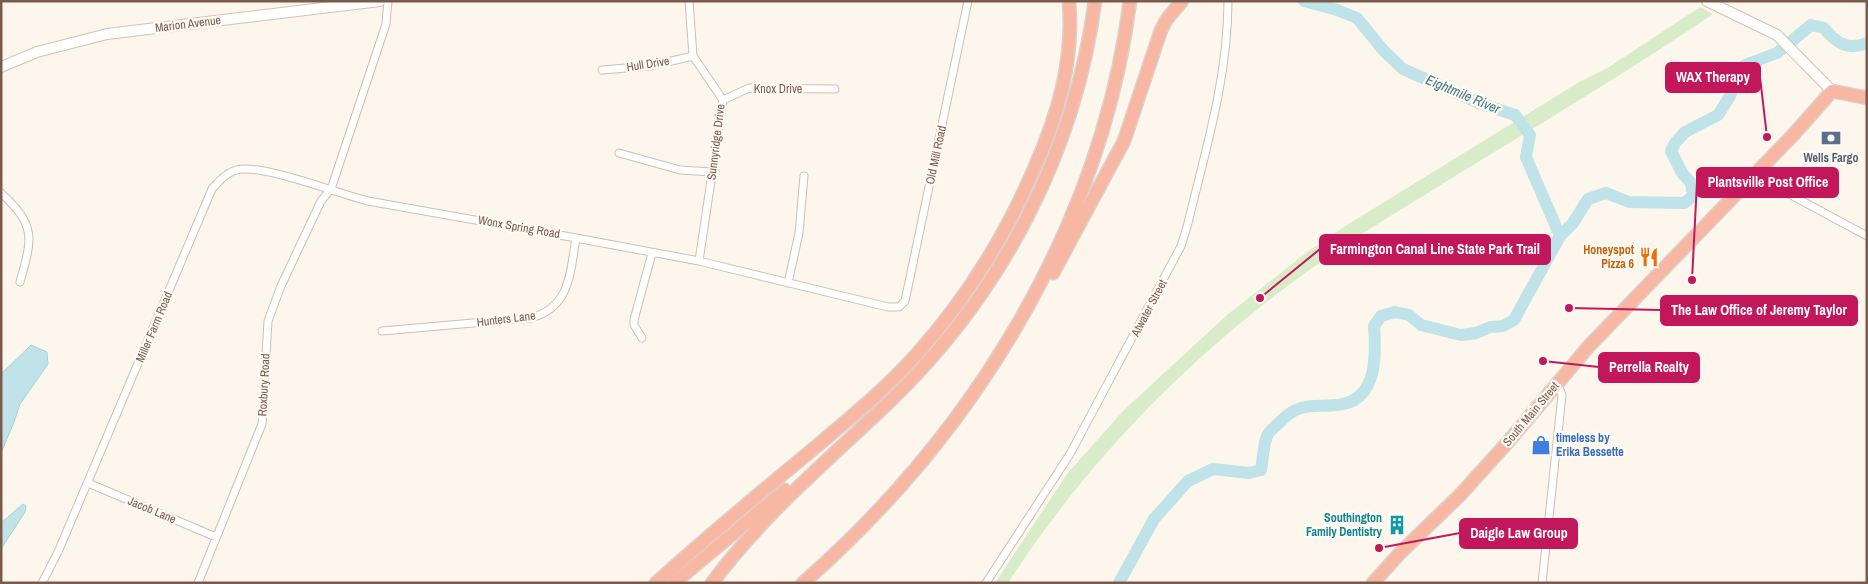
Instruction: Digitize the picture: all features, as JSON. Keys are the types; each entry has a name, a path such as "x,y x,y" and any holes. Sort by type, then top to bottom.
{"highway":[{"path":"656,583 698,545 881,391 917,354 962,299 1012,217 1050,130 1063,89 1068,58 1069,1"},
{"path":"712,583 766,519 910,381 958,326 987,286 1020,231 1045,180 1071,111 1084,64 1095,1"},
{"path":"992,367 1046,272 1078,197 1110,103 1123,47 1130,1"},
{"path":"817,583 862,538 949,427 1030,315 1117,155 1130,126 1161,30 1166,19 1182,1"},
{"path":"1832,91 1844,95 1867,98"},
{"name":"South Main Street","path":"1373,583 1400,553 1460,495 1508,442 1589,346 1822,104 1832,91"},
{"path":"674,583 873,416"},
{"path":"803,583 854,537 903,484"}],"main road":[{"name":"Marion Avenue","path":"1,67 36,52 107,34 380,1"},
{"path":"1707,1 1760,26 1782,40 1832,91"}],"street":[{"path":"331,189 386,24 388,1"},
{"path":"689,1 693,56"},
{"name":"Old Mill Road","path":"899,307 905,301 968,1"},
{"name":"Atwater Street","path":"986,583 1074,446 1181,246 1192,209 1222,79 1228,1"},
{"name":"Hull Drive","path":"602,70 650,66 693,56"},
{"name":"Sunnyridge Drive","path":"693,56 723,100 699,261"},
{"name":"Knox Drive","path":"723,100 749,88 835,89"},
{"path":"619,153 680,170 713,172"},
{"name":"Miller Farm Road","path":"42,583 58,552 212,189 219,181 235,170 253,168 331,189"},
{"path":"1754,175 1867,236"},
{"path":"788,283 799,233 804,176"},
{"name":"Wonx Spring Road","path":"331,189 368,201 699,261 888,307 899,307"},
{"name":"Roxbury Road","path":"198,583 262,424 268,321 281,286 321,201 331,189"},
{"path":"1,193 17,207 25,220 29,238 28,254 20,282"},
{"name":"Hunters Lane","path":"382,331 531,318 544,314 553,308 563,297 576,238"},
{"path":"642,338 637,332 634,320 652,253"},
{"path":"1542,583 1562,395 1557,383"},
{"name":"Jacob Lane","path":"88,482 216,537"}],"green space":[{"path":"1700,7 1713,14 1616,77 1362,234 1285,288 1239,324 1195,362 1114,445 1076,489 1008,583 995,583 1067,474 1124,410 1227,315 1306,253 1347,225 1581,81 1609,67"}],"water":[{"path":"31,345 47,352 48,364 20,404 1,453 1,374"},
{"path":"23,504 26,506 25,512 1,549 1,523"}],"waterway":[{"name":"Eightmile River","path":"1304,1 1337,10 1357,18 1384,51 1403,69 1479,103 1515,115 1530,135 1526,157 1560,236"},
{"path":"1119,583 1154,519 1188,481 1213,469 1249,473 1261,470 1267,436 1288,415 1295,410 1310,406 1343,404 1354,400 1363,393 1369,383 1374,361 1374,326 1381,316 1395,312 1409,315 1421,325 1461,335 1476,333 1490,327 1503,326 1514,320 1560,236 1573,223 1588,199 1606,193 1629,202 1684,203 1693,196 1691,183 1682,173 1671,151 1675,143 1685,132 1718,115 1730,96 1739,71 1745,65 1777,53 1811,25 1824,28 1833,38 1848,46 1867,43"}],"place":[{"name":"WAX Therapy","path":"1767,137"},
{"name":"Wells Fargo","path":"1831,138"},
{"name":"Honeyspot Pizza 6","path":"1649,257"},
{"name":"Plantsville Post Office","path":"1692,280"},
{"name":"Farmington Canal Line State Park Trail","path":"1260,298"},
{"name":"The Law Office of Jeremy Taylor","path":"1569,308"},
{"name":"Perrella Realty","path":"1543,361"},
{"name":"timeless by Erika Bessette","path":"1541,445"},
{"name":"Southington Family Dentistry","path":"1397,525"},
{"name":"Daigle Law Group","path":"1379,548"}]}
